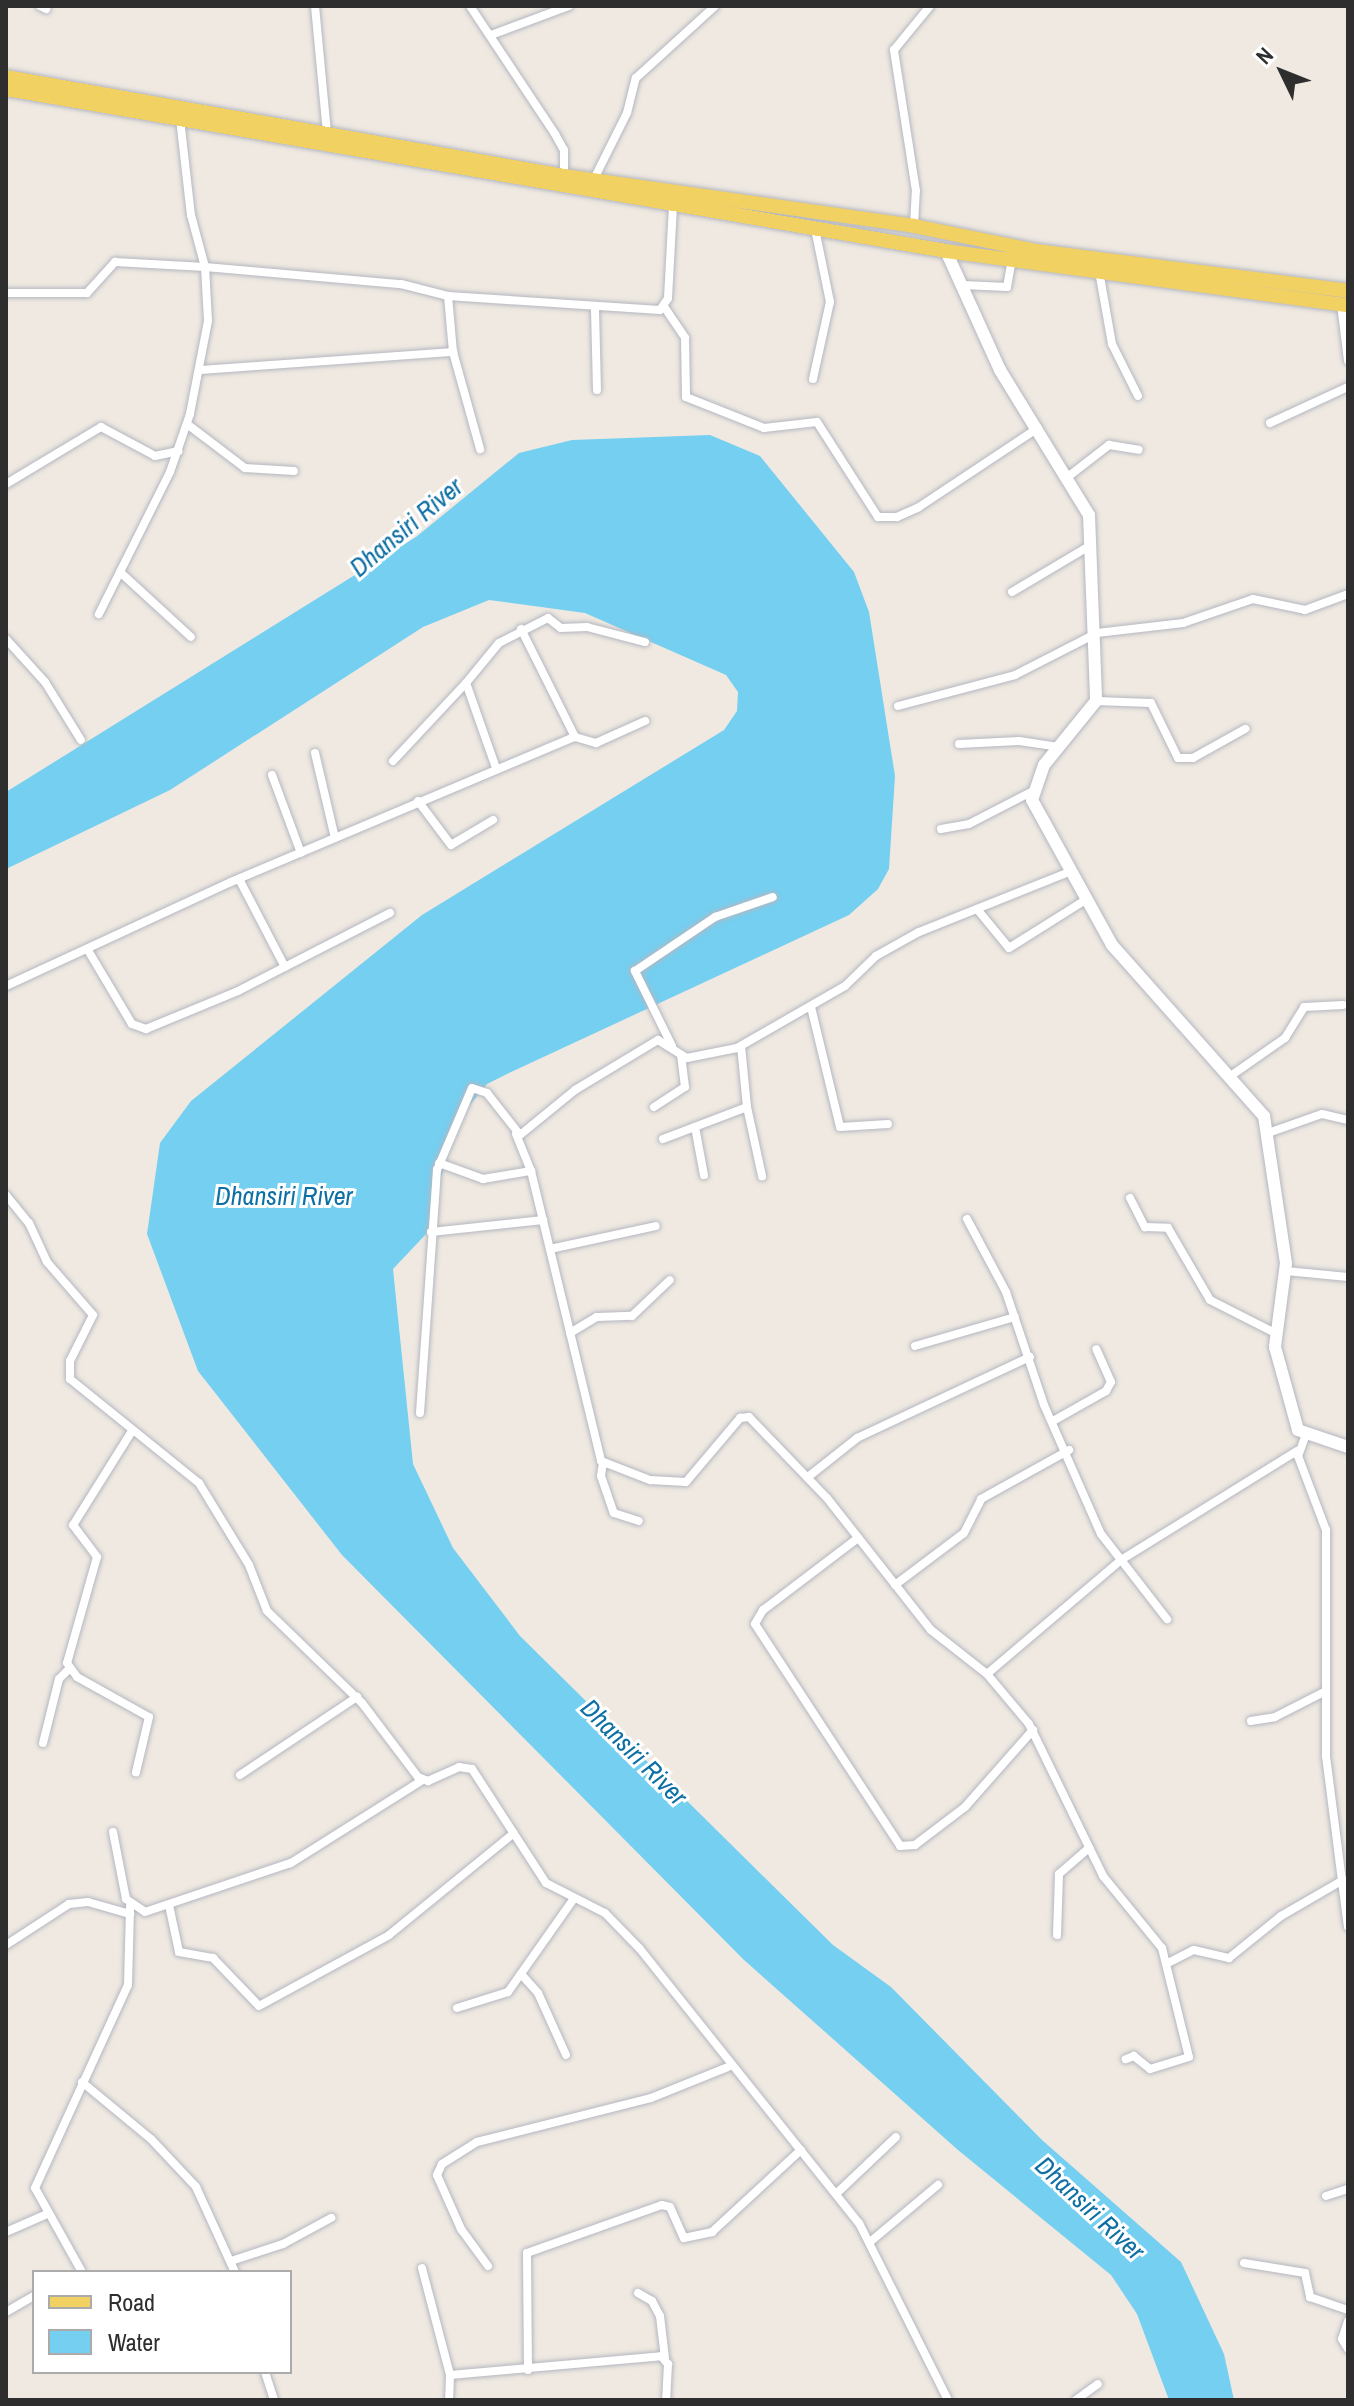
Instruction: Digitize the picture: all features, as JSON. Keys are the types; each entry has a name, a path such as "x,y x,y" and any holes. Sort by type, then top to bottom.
{"main road":[{"path":"6,77 564,176 914,226 1037,251 1346,300"},
{"path":"6,89 946,251 1346,300"}],"street":[{"path":"315,6 327,134"},
{"path":"470,6 564,150 564,176"},
{"path":"491,35 569,6"},
{"path":"594,179 627,113 636,78 715,6"},
{"path":"914,226 916,191 894,50 930,6"},
{"path":"99,614 178,451 201,370 205,267 191,215 180,119"},
{"path":"673,206 665,308 685,338 686,397 764,428 817,422 878,517 897,517 919,507 1038,428"},
{"path":"813,379 830,302 815,229"},
{"path":"941,829 969,824 1033,791 1059,747 1096,701 1097,633 1089,515 1069,476 1000,370 946,251"},
{"path":"962,285 1007,287 1012,260"},
{"path":"6,293 87,293 115,262 401,284 448,296 595,309 665,308"},
{"path":"1099,271 1112,344 1138,396"},
{"path":"448,296 453,352 480,449"},
{"path":"1346,300 1348,361"},
{"path":"595,309 597,390"},
{"path":"201,370 453,352"},
{"path":"1270,423 1348,387"},
{"path":"187,424 245,468 294,471"},
{"path":"6,484 101,427 155,456 178,451"},
{"path":"1069,476 1109,445 1139,450"},
{"path":"1012,592 1091,545"},
{"path":"120,572 191,637"},
{"path":"898,706 1015,675 1097,633 1183,623 1253,599 1305,610 1348,594"},
{"path":"393,761 466,683 475,666 521,629 551,618 561,628 587,627 645,642"},
{"path":"521,629 575,737"},
{"path":"6,639 45,682 81,740"},
{"path":"466,683 496,768"},
{"path":"1096,701 1151,703 1178,758 1193,758 1245,729"},
{"path":"6,986 89,952 239,879 496,768 575,737 596,743 645,721"},
{"path":"959,744 1019,741 1059,747"},
{"path":"315,753 335,838"},
{"path":"272,775 301,853"},
{"path":"1033,791 1036,812 1084,901 1143,985 1259,1106 1268,1133 1286,1271 1275,1333 1298,1430 1305,1437 1348,1447"},
{"path":"418,801 451,845 493,820"},
{"path":"681,1056 741,1046 811,1007 886,950 1069,872"},
{"path":"239,879 285,967"},
{"path":"672,1047 635,971 715,917 773,897"},
{"path":"977,909 1009,948 1084,901"},
{"path":"89,952 138,1030 285,967 390,913"},
{"path":"1232,1075 1285,1038 1304,1007 1343,1005"},
{"path":"811,1007 840,1127 888,1124"},
{"path":"516,1134 658,1040 681,1056 685,1087 654,1107"},
{"path":"741,1046 747,1107 762,1176"},
{"path":"420,1413 431,1232 439,1163 459,1108 477,1086 516,1134 531,1171 603,1463 601,1476 614,1513 639,1521"},
{"path":"663,1139 747,1107"},
{"path":"1268,1133 1322,1114 1348,1120"},
{"path":"695,1127 704,1175"},
{"path":"439,1163 483,1179 531,1171"},
{"path":"6,1195 29,1223 47,1262 93,1315 70,1361 70,1379 199,1483 249,1565 267,1611 357,1697 423,1780"},
{"path":"1130,1198 1145,1227 1168,1228 1210,1300 1275,1333"},
{"path":"967,1219 1015,1317 1053,1421 1069,1450 1101,1534 1167,1619"},
{"path":"431,1232 543,1220"},
{"path":"550,1249 656,1226"},
{"path":"1286,1271 1348,1277"},
{"path":"570,1333 597,1317 632,1316 670,1280"},
{"path":"915,1346 1015,1317"},
{"path":"1053,1421 1106,1391 1111,1382 1096,1349"},
{"path":"808,1477 857,1438 1030,1357"},
{"path":"603,1463 650,1480 686,1482 745,1416 808,1477 931,1630 987,1674 1033,1730 1110,1887 1162,1948 1189,2057 1150,2069 1134,2056 1126,2059"},
{"path":"43,1743 59,1679 69,1669 97,1557 73,1525 132,1431"},
{"path":"987,1674 1121,1560 1297,1451 1305,1437"},
{"path":"895,1585 964,1533 981,1499 1069,1450"},
{"path":"1297,1451 1326,1530 1324,1692 1348,1927"},
{"path":"858,1538 763,1610 755,1624 900,1846 915,1845 965,1807 1033,1730"},
{"path":"69,1669 149,1717 136,1772"},
{"path":"1251,1721 1275,1717 1324,1692"},
{"path":"240,1775 357,1697"},
{"path":"6,1945 69,1904 88,1902 145,1912 312,1853 423,1780 459,1767 472,1769 546,1883 573,1900 611,1917 728,2067 837,2193 870,2242 948,2400"},
{"path":"81,2270 45,2215 35,2188 37,2174 128,1985 130,1910 113,1832"},
{"path":"169,1905 179,1952 213,1958 259,2006 389,1935 514,1833"},
{"path":"1057,1935 1059,1874 1089,1848"},
{"path":"1166,1964 1194,1950 1229,1958 1281,1916 1343,1880"},
{"path":"457,2008 503,1996 573,1900"},
{"path":"521,1974 538,1993 566,2055"},
{"path":"488,2266 461,2229 437,2175 442,2164 477,2142 651,2098 728,2067"},
{"path":"82,2082 159,2145 196,2187 234,2270"},
{"path":"837,2193 896,2137"},
{"path":"528,2370 527,2253 662,2205 670,2207 684,2238 712,2232 801,2150"},
{"path":"870,2242 938,2185"},
{"path":"1326,2196 1348,2189"},
{"path":"6,2232 45,2215"},
{"path":"231,2261 283,2244 331,2218"},
{"path":"1244,2263 1305,2273 1310,2297 1348,2310"},
{"path":"422,2268 450,2375 449,2400"},
{"path":"638,2293 652,2301 660,2316 666,2400"},
{"path":"6,2312 32,2297"},
{"path":"1348,2321 1342,2339 1348,2349"},
{"path":"450,2375 665,2358"},
{"path":"266,2374 274,2400"},
{"path":"1076,2400 1098,2384"}],"water":[{"name":"Dhansiri River","path":"710,435 760,456 854,572 869,612 895,776 889,869 878,889 849,915 487,1084 469,1106 449,1147 428,1232 393,1269 413,1464 453,1548 520,1636 833,1945 891,1987 1042,2140 1181,2262 1224,2354 1234,2400 1169,2400 1137,2314 1111,2275 958,2150 743,1959 342,1555 198,1371 147,1234 160,1143 191,1101 422,915 724,730 737,711 738,692 726,675 585,613 489,600 423,627 170,790 6,869 6,792 416,537 519,453 572,440"}]}
